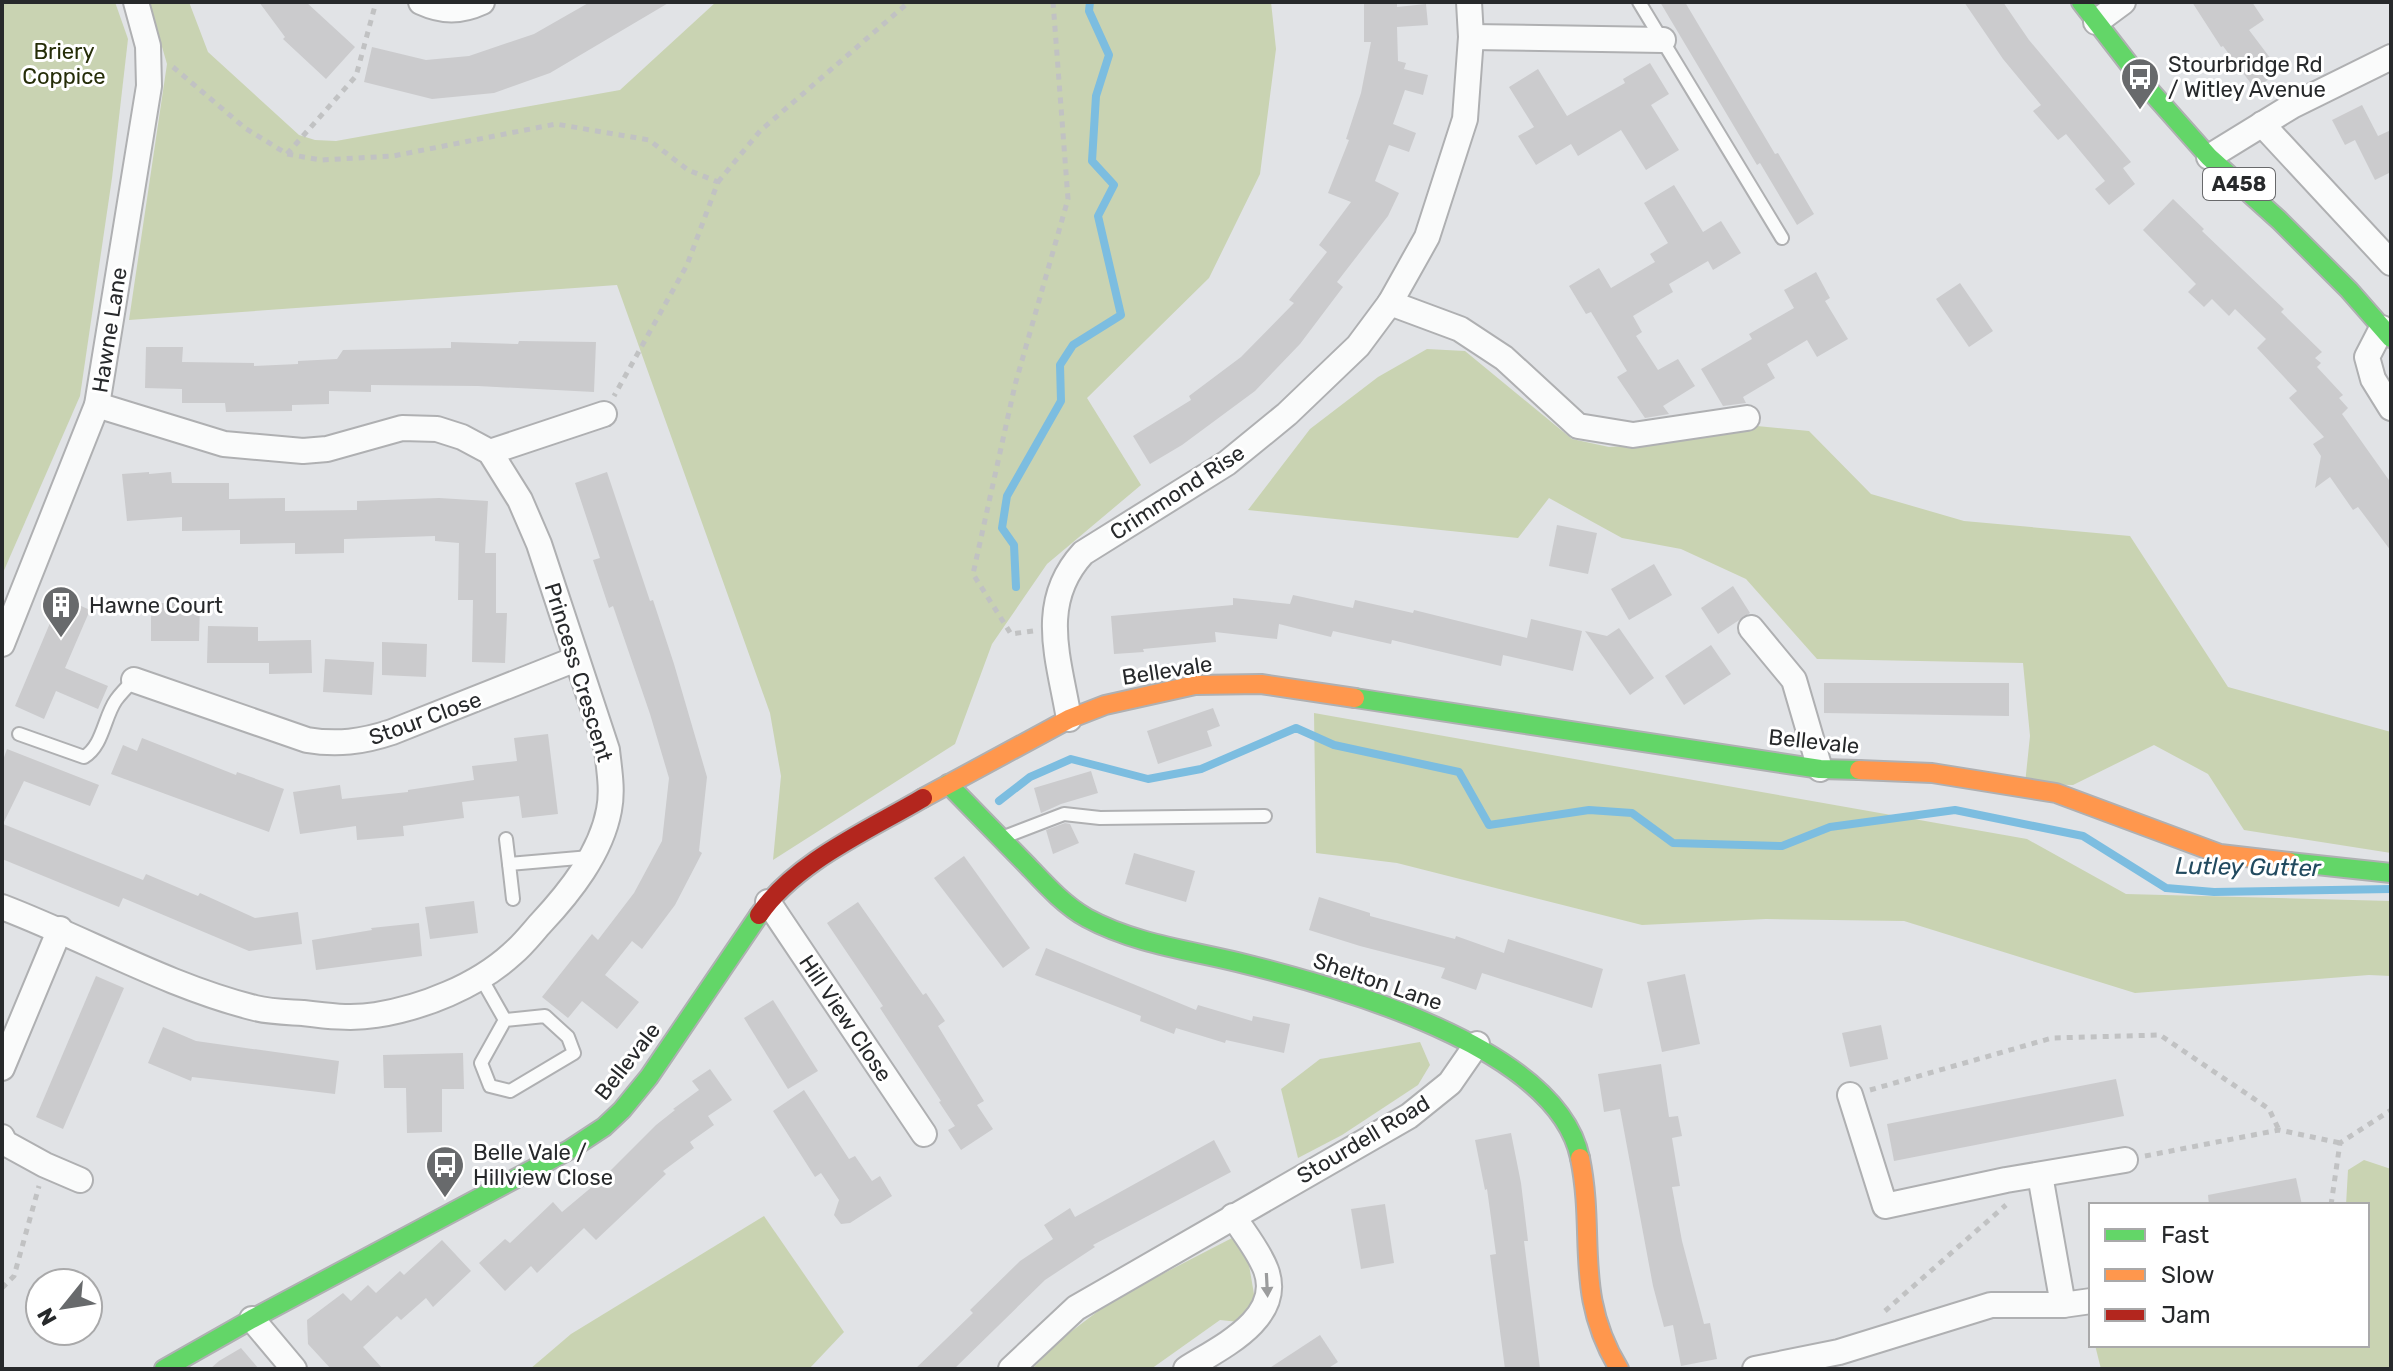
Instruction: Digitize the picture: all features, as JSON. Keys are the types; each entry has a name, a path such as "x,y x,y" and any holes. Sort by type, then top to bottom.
{"main road":[{"name":"A458","path":"2081,2 2146,86 2209,157 2279,220 2349,290 2386,333"},
{"name":"Bellevale","path":"164,1369 556,1157 604,1127 649,1077 768,902 807,867 948,784 1069,719 1105,705 1181,688 1261,684 1820,769 1932,773 2056,793 2220,854 2391,873"},
{"name":"Shelton Lane","path":"948,784 1064,902 1087,918 1129,936 1279,972 1426,1021 1477,1044 1536,1087 1563,1115 1577,1143 1584,1182 1588,1279 1594,1318 1602,1343 1619,1369"}],"street":[{"name":"Hawne Lane","path":"2,644 97,405 149,86 148,46 136,2"},
{"path":"421,2 438,10 461,10 482,2"},
{"name":"Crimmond Rise","path":"1069,719 1054,627 1058,593 1069,569 1083,553 1227,463 1287,414 1358,346 1390,303 1427,237 1465,119 1471,37 1469,2"},
{"path":"2096,22 2123,2"},
{"path":"1471,37 1663,40"},
{"path":"2209,157 2262,124 2391,57"},
{"path":"2262,124 2391,263"},
{"path":"1390,303 1460,329 1493,351 1578,426 1633,435 1747,418"},
{"path":"2386,333 2367,357 2373,379 2391,408"},
{"path":"97,405 224,444 303,451 327,449 402,428 437,429 462,437 490,452 604,414"},
{"name":"Princess Crescent","path":"2,907 60,929 147,969 256,1008 330,1016 374,1016 416,1005 480,976 512,954 551,912 598,846 609,809 610,782 607,750 539,544 520,500 490,452"},
{"path":"1751,628 1794,680 1820,769"},
{"name":"Stour Close","path":"134,680 307,740 330,744 363,742 392,732 576,659"},
{"name":"Hill View Close","path":"768,902 924,1134"},
{"path":"2,1068 60,929"},
{"name":"Stourdell Road","path":"1011,1369 1076,1308 1409,1116 1450,1083 1477,1044"},
{"path":"1850,1095 1885,1206 2006,1180 2125,1160"},
{"path":"2,1137 5,1143 80,1180"},
{"path":"2040,1175 2063,1305"},
{"path":"1186,1369 1232,1340 1259,1317 1267,1303 1270,1284 1265,1269 1233,1216"},
{"path":"1755,1369 1839,1352 1991,1305 2063,1305 2089,1301"},
{"path":"252,1319 294,1369"}],"lane":[{"path":"1639,2 1782,238"},
{"path":"19,734 84,757 95,745 115,701 134,680"},
{"path":"1001,839 1064,814 1100,818 1265,816"},
{"path":"506,839 513,899"},
{"path":"509,864 590,857"},
{"path":"480,976 505,1020"},
{"path":"545,1016 568,1037 574,1053 510,1091 490,1086 481,1063 505,1020 545,1016"}],"path":[{"path":"287,154 356,76 376,2"},
{"path":"604,414 687,265 718,182 760,131 909,2"},
{"path":"1011,634 973,574 1015,385 1068,199 1053,2"},
{"path":"148,46 245,128 287,154 321,160 393,156 556,124 649,140 688,170 718,182"},
{"path":"1850,1095 2052,1038 2160,1035 2269,1109 2279,1130"},
{"path":"2125,1160 2279,1130 2340,1143 2391,1110"},
{"path":"2331,1203 2340,1143"},
{"path":"2,1288 14,1276 45,1165"},
{"path":"1874,1320 2040,1175"}],"green space":[{"name":"Briery Coppice","path":"2,2 115,2 128,39 112,178 80,396 2,575"},
{"path":"149,2 189,2 208,52 299,135 336,141 620,90 716,2 1271,2 1276,49 1260,174 1209,278 1087,398 1141,485 1047,564 992,644 955,744 773,860 781,776 770,713 617,285 129,320 167,64"},
{"path":"1427,349 1465,351 1572,439 1609,447 1641,445 1757,426 1809,431 1871,494 1964,521 2130,536 2228,687 2391,732 2391,853 2244,830 2208,774 2154,745 2073,785 2025,784 2030,736 2023,663 1817,659 1746,579 1681,549 1622,538 1549,498 1518,538 1248,510 1310,429 1378,377"},
{"path":"1314,713 2027,839 2126,894 2391,901 2391,976 2369,975 2135,993 1904,921 1766,919 1642,925 1397,863 1316,853"},
{"path":"1420,1042 1430,1065 1418,1085 1342,1135 1298,1158 1281,1089 1320,1059"},
{"path":"2364,1160 2391,1169 2391,1369 2101,1369 2096,1347 2369,1347 2369,1203 2346,1203 2348,1170"},
{"path":"764,1216 844,1332 809,1369 530,1369 571,1334"},
{"path":"1232,1238 1248,1259 1255,1300 1239,1322 1220,1320 1151,1369 1032,1369 1060,1340 1114,1299"}],"building":[{"path":"259,2 306,2 355,47 326,79 283,39 285,37"},
{"path":"590,2 670,2 550,73 494,93 432,99 364,82 372,47 426,60 469,56 534,34"},
{"path":"1364,2 1397,2 1397,7 1426,4 1428,25 1397,27 1398,61 1406,63 1404,69 1428,75 1423,95 1405,90 1393,124 1416,133 1409,152 1389,145 1375,181 1399,193 1388,216 1337,282 1343,287 1300,344 1255,391 1182,445 1150,464 1133,436 1191,400 1189,396 1241,357 1294,303 1289,300 1327,252 1319,245 1351,202 1328,193 1349,140 1346,139 1361,93 1371,42 1364,42"},
{"path":"1660,2 1685,2 1814,214 1797,225 1760,163 1757,165"},
{"path":"1964,2 2003,2 2029,40 2131,162 2123,168 2135,184 2109,205 2095,189 2105,181 2066,134 2058,140 2033,111 2041,105 2003,59"},
{"path":"2192,2 2252,2 2264,20 2249,30 2280,71 2255,89 2221,47"},
{"path":"1650,63 1669,94 1651,105 1679,150 1646,170 1621,130 1578,156 1571,144 1536,165 1518,136 1534,127 1509,87 1538,69 1567,116 1625,83 1623,79"},
{"path":"2362,105 2378,136 2391,130 2391,172 2375,180 2355,140 2345,145 2332,120"},
{"path":"1674,185 1703,232 1721,221 1741,253 1713,270 1708,261 1669,284 1673,292 1633,316 1642,332 1636,336 1658,370 1678,359 1695,386 1663,406 1669,414 1645,418 1617,377 1627,371 1591,312 1586,314 1569,286 1599,268 1611,288 1655,262 1650,254 1668,243 1644,203"},
{"path":"2173,199 2284,309 2281,312 2322,352 2315,358 2321,363 2317,367 2343,395 2339,398 2348,408 2342,414 2391,483 2391,551 2358,507 2353,510 2330,477 2315,488 2321,456 2313,444 2324,437 2289,398 2297,391 2257,348 2266,339 2235,309 2229,316 2212,299 2204,307 2188,292 2196,284 2143,230"},
{"path":"1816,272 1830,298 1825,301 1848,339 1817,357 1807,340 1767,364 1775,378 1743,397 1746,403 1723,406 1701,369 1752,339 1749,334 1794,308 1784,290"},
{"path":"1960,283 1993,331 1969,347 1936,299"},
{"path":"519,341 596,342 594,392 371,385 371,392 329,391 329,404 292,405 292,411 226,412 225,403 182,403 182,389 145,388 146,347 183,347 182,362 254,363 254,366 337,359 343,350 451,348 451,342 518,344"},
{"path":"171,472 172,483 229,483 229,499 285,498 285,511 357,510 357,501 439,498 488,501 485,553 496,553 496,613 507,613 505,663 472,662 473,600 458,600 459,543 435,541 435,536 344,539 344,553 295,554 295,543 240,544 240,530 182,531 182,517 127,521 122,474"},
{"path":"607,472 674,664 707,777 699,851 702,853 675,905 642,949 632,941 605,975 639,1002 617,1029 582,1001 568,1018 542,997 592,934 598,940 634,893 662,841 669,778 613,606 609,608 593,560 600,558 575,483"},
{"path":"1557,525 1597,533 1588,574 1549,566"},
{"path":"1654,564 1672,595 1629,620 1611,589"},
{"path":"1733,586 1750,613 1718,634 1701,608"},
{"path":"1293,595 1353,608 1355,600 1413,613 1414,610 1527,638 1531,619 1582,631 1573,671 1503,655 1501,666 1392,640 1391,644 1333,631 1331,637 1279,624 1277,639 1215,632 1216,642 1114,654 1111,616 1233,605 1233,598 1290,604"},
{"name":"Hawne Court","path":"61,597 90,610 65,668 108,686 98,709 56,691 44,719 15,706"},
{"path":"151,603 200,603 199,641 151,641"},
{"path":"208,626 258,627 258,641 311,640 312,673 269,674 269,663 207,663"},
{"path":"1619,628 1654,678 1630,695 1585,631 1607,636"},
{"path":"382,642 427,644 426,677 382,675"},
{"path":"1711,645 1731,674 1684,705 1665,676"},
{"path":"325,659 374,662 372,695 323,692"},
{"path":"1824,683 2009,683 2009,716 1824,713"},
{"path":"1213,708 1220,726 1207,731 1212,746 1158,764 1147,731"},
{"path":"548,734 558,814 522,818 519,796 462,802 464,818 403,826 404,836 357,840 356,826 300,834 293,792 340,785 342,799 408,792 474,780 472,766 517,761 514,738"},
{"path":"142,738 236,775 237,772 284,789 269,832 111,774 123,745 137,751"},
{"path":"7,749 99,785 90,806 24,781 3,824 143,880 146,874 198,896 200,893 255,918 298,912 302,944 249,951 123,898 119,907 2,859 2,763"},
{"path":"1091,771 1098,793 1041,813 1034,788"},
{"path":"1070,824 1079,843 1053,854 1046,830"},
{"path":"1134,853 1195,871 1186,902 1125,884"},
{"path":"964,856 1030,948 1003,968 934,878"},
{"path":"1319,897 1370,913 1370,916 1455,939 1456,936 1504,953 1508,939 1603,969 1592,1008 1482,973 1476,990 1441,978 1445,968 1309,930"},
{"path":"474,901 478,933 430,939 425,907"},
{"path":"858,902 923,995 926,993 945,1021 938,1026 984,1101 977,1105 993,1129 961,1150 948,1130 955,1126 941,1101 827,923"},
{"path":"419,923 422,956 316,970 312,940 371,928"},
{"path":"1046,948 1196,1010 1198,1005 1252,1021 1253,1016 1290,1024 1284,1053 1226,1040 1225,1043 1176,1028 1174,1034 1140,1021 1141,1016 1035,975"},
{"path":"1685,974 1700,1044 1662,1052 1647,982"},
{"path":"96,976 124,988 63,1129 36,1117"},
{"path":"773,1000 818,1071 788,1089 744,1018"},
{"path":"1881,1025 1888,1059 1850,1067 1842,1033"},
{"path":"163,1027 196,1041 339,1061 335,1094 192,1077 191,1081 148,1063"},
{"path":"463,1053 464,1089 442,1089 442,1132 407,1133 406,1088 384,1088 383,1055"},
{"path":"1661,1064 1669,1117 1678,1116 1682,1136 1672,1138 1680,1186 1672,1187 1682,1241 1704,1324 1710,1323 1717,1359 1681,1366 1673,1325 1664,1327 1653,1286 1620,1109 1604,1112 1598,1074"},
{"path":"710,1069 732,1100 708,1116 714,1125 690,1142 694,1148 663,1171 666,1174 596,1240 584,1228 537,1273 531,1266 505,1291 479,1263 505,1239 510,1243 553,1202 562,1212 594,1187 673,1109 699,1090 692,1081"},
{"path":"2116,1079 2124,1116 1894,1161 1887,1124"},
{"path":"804,1090 849,1159 855,1156 872,1181 880,1176 892,1196 850,1223 841,1224 834,1215 839,1200 821,1173 815,1177 773,1111"},
{"path":"1511,1133 1521,1183 1528,1241 1524,1241 1540,1369 1505,1369 1490,1255 1496,1254 1487,1189 1475,1140"},
{"path":"1214,1140 1231,1172 1093,1245 1095,1247 1045,1280 954,1369 915,1369 973,1313 970,1310 1020,1261 1053,1239 1044,1225 1070,1208 1075,1217"},
{"path":"2296,1178 2302,1203 2209,1203 2208,1195"},
{"path":"1385,1204 1394,1263 1361,1269 1351,1209"},
{"path":"442,1240 471,1271 433,1307 426,1298 401,1320 397,1316 363,1347 383,1369 331,1369 308,1344 307,1320 343,1293 351,1301 368,1285 376,1293 400,1271 404,1275"},
{"path":"1320,1335 1338,1362 1327,1369 1268,1369"},
{"path":"241,1348 259,1369 210,1369 219,1361"}],"waterway":[{"path":"1016,587 1014,545 1002,528 1007,496 1061,401 1060,365 1073,345 1121,315 1098,216 1114,185 1092,161 1096,96 1109,55 1089,11 1090,2"},
{"name":"Lutley Gutter","path":"999,801 1030,777 1071,759 1148,779 1201,769 1296,728 1334,745 1459,772 1489,825 1589,810 1632,813 1673,843 1782,846 1830,827 1955,810 2083,836 2166,888 2214,892 2391,889"}],"traffic: fast":[{"path":"2081,2 2146,86 2209,157 2279,220 2349,290 2391,338"},
{"path":"1355,698 1820,769 1859,770"},
{"path":"948,784 1056,894 1087,918 1141,940 1329,987 1437,1027 1487,1053 1530,1084 1563,1118 1580,1158"},
{"path":"2289,862 2391,873"},
{"path":"164,1369 569,1150 604,1127 649,1077 759,915"}],"traffic: slow":[{"path":"923,798 1069,719 1105,705 1195,685 1261,684 1355,698"},
{"path":"1859,770 1932,773 2056,793 2220,854 2289,862"},
{"path":"1580,1158 1591,1290 1605,1341 1619,1369"}],"traffic: jam":[{"path":"759,915 774,896 812,863 923,798"}],"place":[{"name":"Stourbridge Rd / Witley Avenue","path":"2140,111"},
{"name":"Hawne Court","path":"61,639"},
{"name":"Belle Vale / Hillview Close","path":"445,1199"}]}
